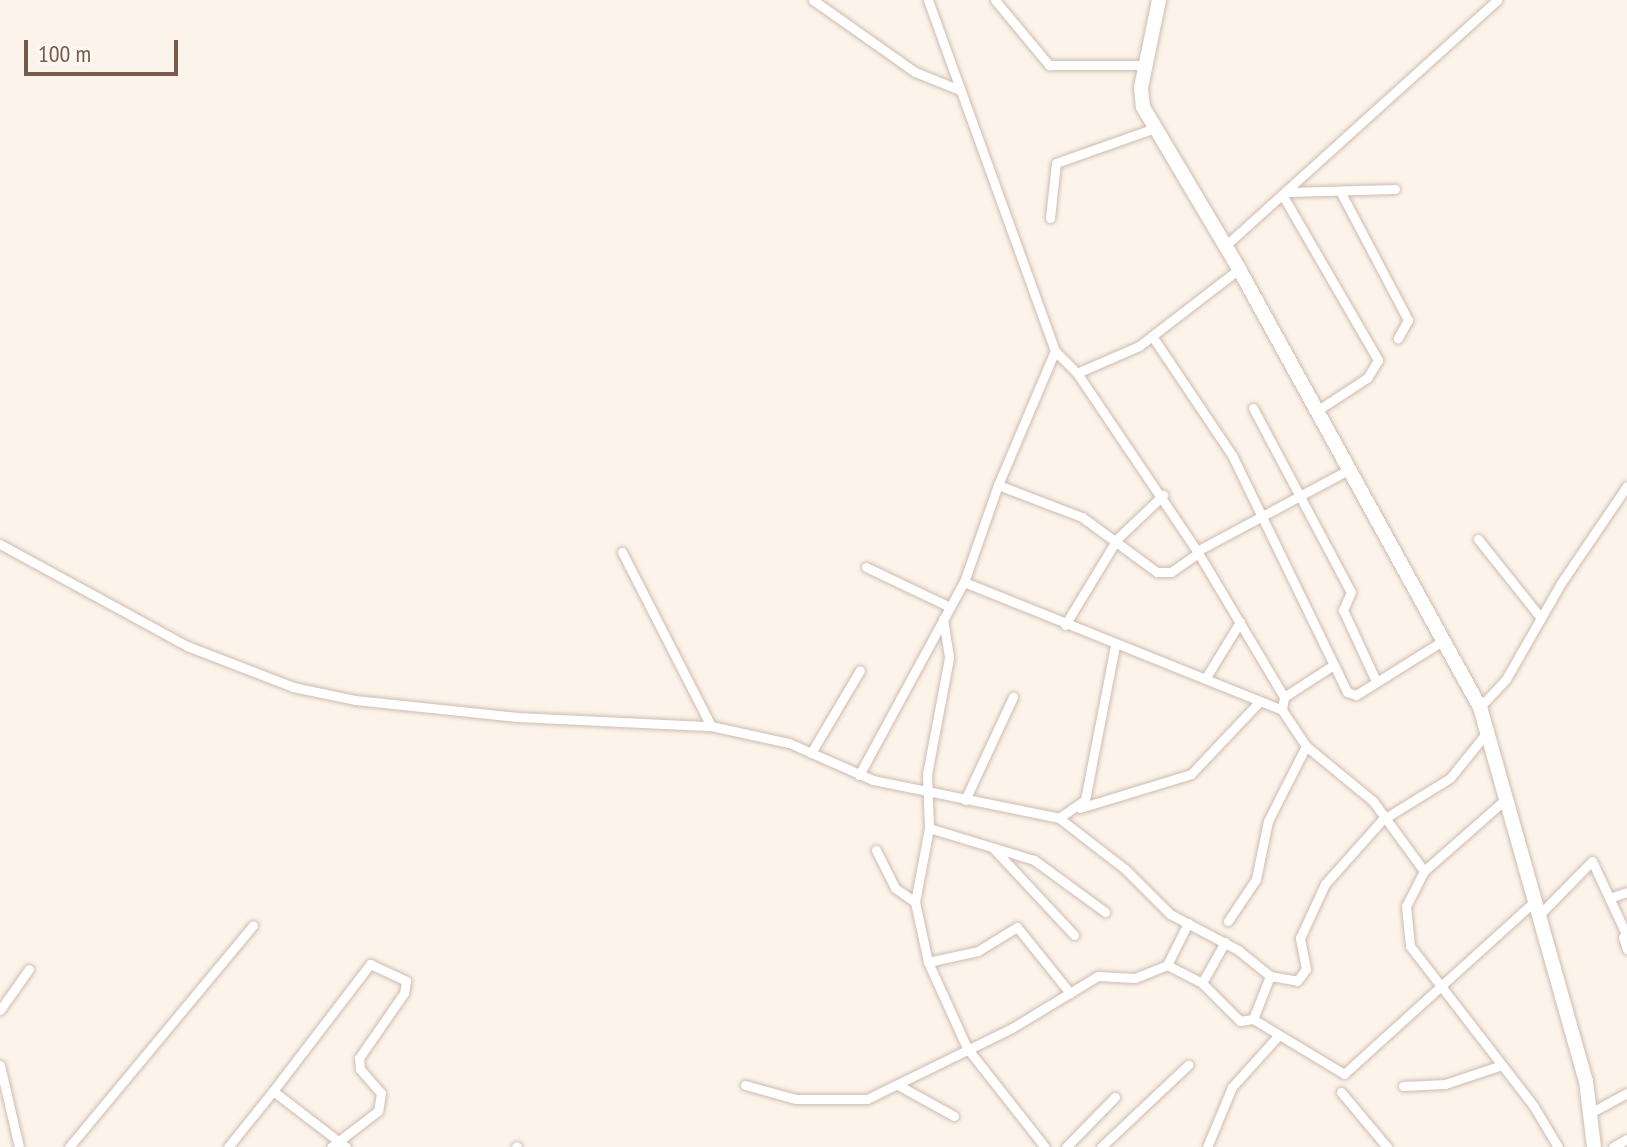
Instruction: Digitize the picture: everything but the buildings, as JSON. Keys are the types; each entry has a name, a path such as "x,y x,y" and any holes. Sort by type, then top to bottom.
{"main road":[{"path":"1159,0 1145,65 1143,107 1239,269 1480,707 1586,1081 1594,1147"}],"street":[{"path":"813,0 915,72 960,90"},
{"path":"928,0 1055,351 1077,373 1163,495 1284,697 1282,710"},
{"path":"995,0 1049,65 1145,65"},
{"path":"1225,246 1497,0"},
{"path":"1050,218 1056,163 1155,128"},
{"path":"1285,194 1395,189"},
{"path":"1340,191 1408,320 1398,338"},
{"path":"1285,194 1378,360 1374,372 1318,410"},
{"path":"1077,373 1152,336 1239,269"},
{"path":"1152,336 1232,455 1293,577 1291,586 1332,666 1351,695 1444,640"},
{"path":"859,775 964,582 998,485 1055,351"},
{"path":"1253,408 1351,592 1343,610 1375,679"},
{"path":"998,485 1070,511 1166,574 1198,552 1348,470"},
{"path":"1480,707 1506,679 1541,618 1627,486"},
{"path":"1065,625 1117,539 1163,495"},
{"path":"1478,539 1541,618"},
{"path":"0,544 187,646 293,687 355,700 517,717 711,726 811,753 859,775 928,793 1059,818 1188,923 1225,942 1270,976 1294,983 1305,972 1300,938 1321,890 1382,820 1450,778 1488,731"},
{"path":"622,552 711,726"},
{"path":"866,567 950,607"},
{"path":"964,582 1282,710 1306,746 1373,801 1382,820 1424,871"},
{"path":"943,619 949,658 928,793 929,828 915,902 928,962 967,1048 1045,1147"},
{"path":"1205,679 1240,622"},
{"path":"1080,808 1115,645"},
{"path":"1284,697 1332,666"},
{"path":"811,753 860,670"},
{"path":"965,800 1013,697"},
{"path":"1059,818 1080,808 1191,774 1259,702"},
{"path":"1228,921 1256,879 1268,821 1306,746"},
{"path":"1507,798 1424,871 1404,920 1410,946 1502,1065 1558,1147"},
{"path":"929,828 1044,866 1105,912"},
{"path":"991,846 1074,935"},
{"path":"876,850 895,888 915,902"},
{"path":"1167,965 1202,983 1240,1021 1253,1019 1277,1037 1344,1074 1440,987 1592,861 1612,897 1627,949"},
{"path":"1612,897 1627,892"},
{"path":"745,1085 796,1099 841,1102 867,1099 1098,976 1135,978 1167,965 1188,923"},
{"path":"69,1147 253,925"},
{"path":"928,962 978,951 1017,927 1070,993"},
{"path":"1202,983 1225,942"},
{"path":"228,1147 370,964 406,981 404,993 359,1058 360,1069 381,1093 378,1111 338,1145 273,1091"},
{"path":"0,1010 29,969"},
{"path":"1253,1019 1270,976"},
{"path":"1207,1147 1232,1087 1277,1037"},
{"path":"0,1065 19,1147"},
{"path":"1101,1147 1188,1065"},
{"path":"1403,1086 1445,1084 1502,1065"},
{"path":"898,1085 954,1116"},
{"path":"1341,1092 1387,1147"},
{"path":"1590,1113 1627,1093"},
{"path":"1066,1147 1115,1097"},
{"path":"1613,1147 1627,1139"}]}
